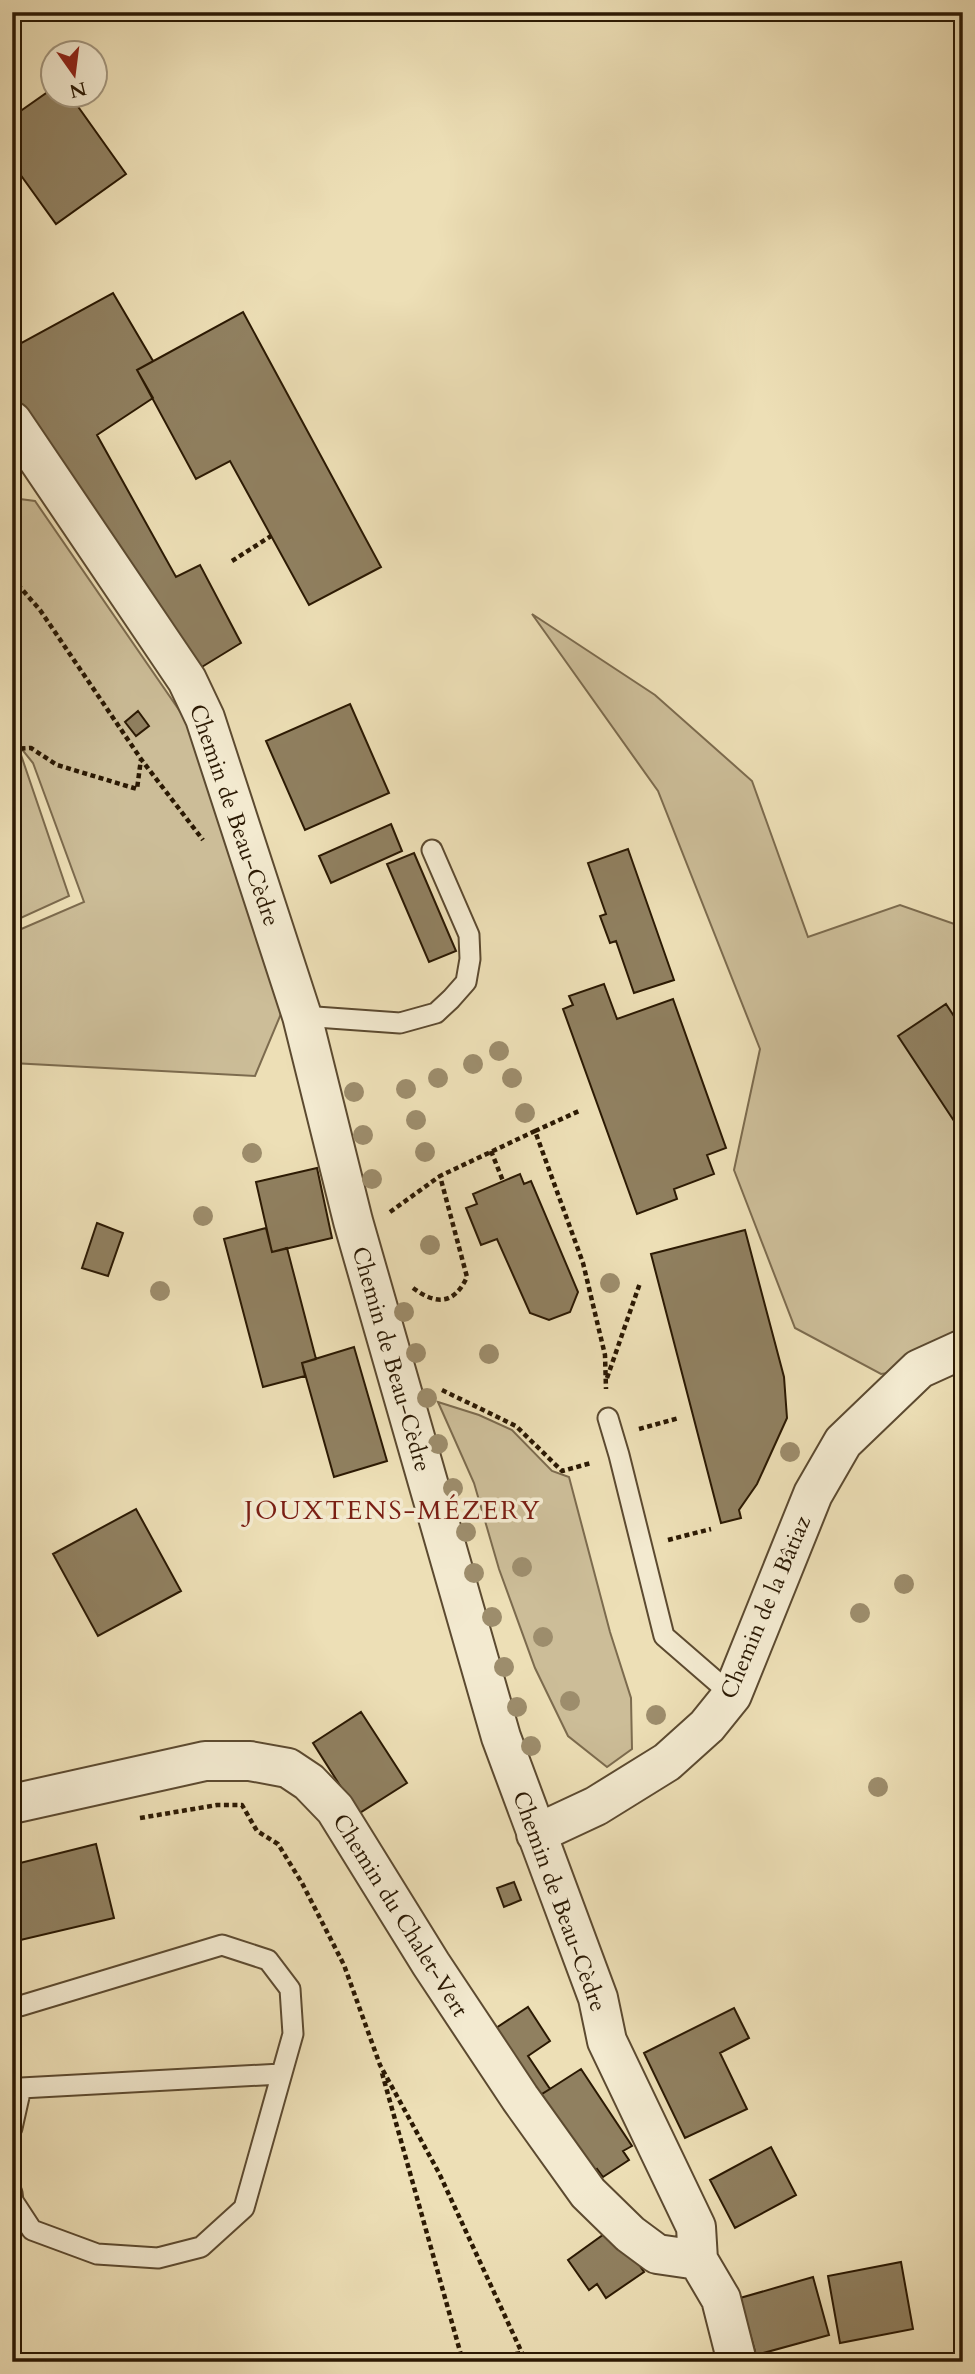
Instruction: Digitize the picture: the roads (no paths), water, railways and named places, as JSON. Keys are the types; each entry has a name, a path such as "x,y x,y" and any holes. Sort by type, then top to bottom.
{"street":[{"name":"Chemin de Beau-Cèdre","path":"12,421 187,680 205,718 302,1016 353,1221 501,1737 598,1998 607,2041 696,2227 698,2260 721,2299 737,2362"},
{"name":"Chemin de la Bâtiaz","path":"536,1834 596,1806 667,1762 707,1726 732,1695 813,1494 843,1442 919,1369 963,1349"},
{"name":"Chemin du Chalet-Vert","path":"12,1804 205,1761 250,1761 288,1768 309,1782 335,1809 490,2053 588,2193 630,2234 657,2254 698,2260"}],"lane":[{"path":"302,1016 400,1023 436,1013 466,982 470,959 469,935 432,850"},
{"path":"610,1427 664,1636 732,1695"},
{"path":"12,2005 20,2006 222,1945 268,1960 289,1989 293,2034 244,2208 201,2247 158,2258 97,2254 32,2230 13,2201 12,2193"},
{"path":"12,2128 21,2088 281,2074"}],"district":[{"name":"JOUXTENS-MÉZERY","path":"393,1510"}]}
